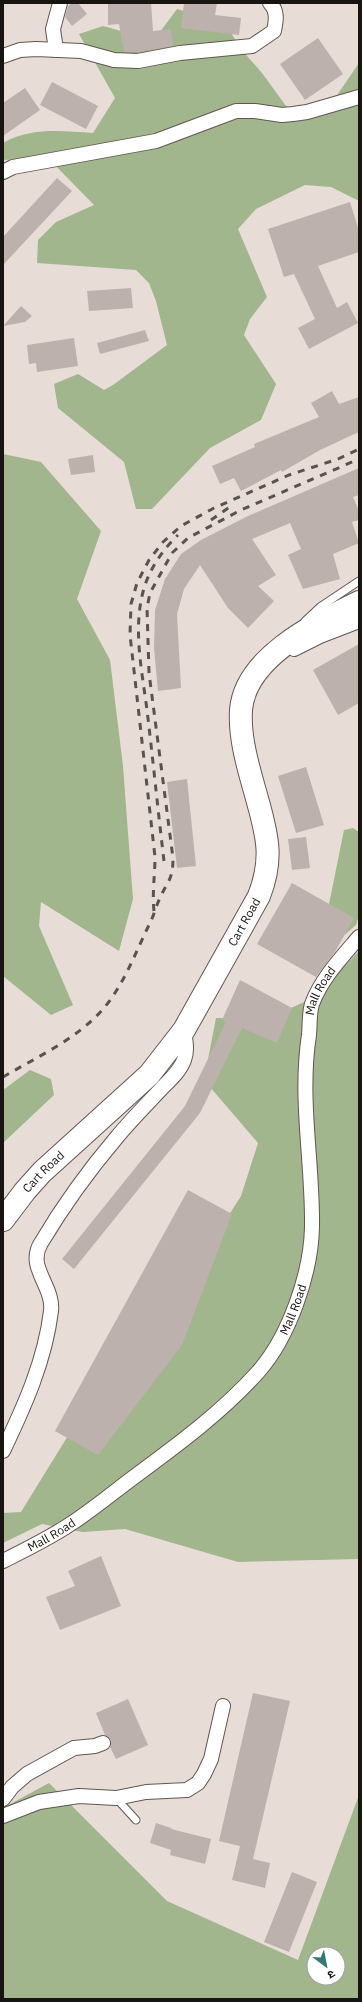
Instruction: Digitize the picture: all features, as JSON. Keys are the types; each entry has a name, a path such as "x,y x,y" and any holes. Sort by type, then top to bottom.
{"main road":[{"name":"Cart Road","path":"3,1220 24,1191 42,1172 145,1080 184,1030 259,896 265,879 268,851 267,834 243,739 241,719 243,699 248,682 260,667 293,639 359,602"}],"street":[{"path":"56,50 53,29 60,3"},
{"path":"3,56 20,50 81,51 124,62 180,53 252,46 274,31 276,17 270,3"},
{"path":"3,172 13,167 156,141 236,111 255,111 282,115 293,114 307,112 359,96"},
{"path":"248,682 280,658 301,645 336,629 359,621"},
{"name":"Mall Road","path":"3,1561 43,1541 73,1522 182,1441 258,1372 276,1346 305,1281 312,1229 311,1190 305,1117 306,1051 312,1006 320,987 359,937"},
{"path":"3,1451 31,1390 46,1338 51,1310 48,1288 36,1264 37,1250 62,1210 116,1138 181,1066 186,1050 184,1030"},
{"path":"6,1811 39,1802 72,1797 116,1798 146,1792 187,1790 198,1783 211,1760 223,1706"},
{"path":"3,1799 12,1787 27,1774 74,1748 95,1746 103,1743"}],"lane":[{"path":"293,639 307,618 320,607 359,581"},
{"path":"116,1798 136,1820"}],"green space":[{"path":"177,9 225,23 241,49 262,73 286,106 305,114 329,107 359,63 359,201 331,187 305,185 256,209 238,229 267,297 250,319 244,335 276,384 261,420 210,448 152,509 136,509 124,462 58,408 54,384 78,374 104,390 167,345 156,301 149,283 136,270 37,263 38,240 56,222 94,205 48,158 3,160 3,143 25,134 36,132 58,131 93,133 115,98 79,34 103,26 154,40"},
{"path":"3,454 41,462 101,531 77,599 110,660 123,766 133,899 119,951 41,902 39,926 73,1005 51,1015 3,976"},
{"path":"353,828 359,832 359,916 356,925 327,950 328,909 344,830"},
{"path":"359,951 359,1559 238,1562 125,1529 83,1532 42,1524 3,1543 3,1513 21,1512 74,1426 178,1295 241,1196 258,1143 204,1080 216,1018 267,1019 315,997"},
{"path":"30,1070 51,1079 54,1095 3,1143 3,1090"},
{"path":"49,1783 167,1901 298,1960 359,1795 359,1999 3,1999 3,1808"}],"building":[{"path":"72,3 78,3 87,14 72,26 65,17 68,6"},
{"path":"108,3 151,3 153,31 171,29 173,46 137,52 124,52 119,24 108,25"},
{"path":"184,3 217,3 215,15 241,18 239,35 181,28"},
{"path":"318,38 343,74 305,100 280,64"},
{"path":"52,82 98,106 86,129 40,105"},
{"path":"25,88 40,110 3,136 3,103"},
{"path":"57,178 72,191 3,265 3,237"},
{"path":"350,202 359,231 359,252 318,266 337,308 347,302 358,323 309,349 298,328 315,319 294,274 284,277 268,229"},
{"path":"131,288 133,308 89,311 87,291"},
{"path":"21,306 32,316 25,322 3,326"},
{"path":"145,330 149,341 100,354 97,343"},
{"path":"74,338 78,366 37,372 36,363 29,364 27,345"},
{"path":"332,391 339,404 359,397 359,432 320,450 282,472 281,470 241,491 234,478 220,484 212,466 255,447 254,444 319,417 311,403"},
{"path":"93,455 95,472 71,475 68,459"},
{"path":"359,468 359,495 353,497 359,511 359,520 352,522 359,543 333,554 340,579 303,589 288,555 301,549 290,523 252,539 276,575 258,586 274,601 248,628 228,608 200,565 184,589 177,614 181,688 158,691 154,648 155,610 165,579 181,554 201,540 248,516"},
{"path":"359,644 359,703 338,715 313,670"},
{"path":"306,767 324,825 296,833 278,776"},
{"path":"187,779 196,866 177,868 167,782"},
{"path":"306,837 310,868 292,870 288,839"},
{"path":"292,883 354,918 335,952 316,977 257,944"},
{"path":"240,980 292,1008 277,1043 242,1028 200,1113 74,1269 62,1259 185,1106 226,1022 222,1020"},
{"path":"188,1190 232,1214 182,1345 98,1455 55,1431"},
{"path":"101,1556 121,1606 60,1630 46,1597 75,1586 68,1571"},
{"path":"253,1693 290,1701 253,1859 270,1863 265,1888 232,1880 240,1846 219,1841"},
{"path":"128,1699 148,1745 116,1759 110,1747 111,1740 105,1735 96,1713"},
{"path":"156,1823 171,1829 211,1839 205,1864 170,1855 171,1850 150,1843"},
{"path":"292,1872 317,1882 289,1952 264,1942"}],"railway":[{"path":"154,911 153,898 155,857 130,635 131,604 137,583 149,560 163,542 181,526 214,508 289,475 338,459 359,449"},
{"path":"3,1077 43,1055 69,1038 93,1020 103,1009 129,968 170,880 173,858 149,673 147,608 150,593 172,553 188,538 241,510 359,459"},
{"path":"211,520 234,504"},
{"path":"164,861 139,651 139,621 140,606 148,576 167,547 178,535"}]}
